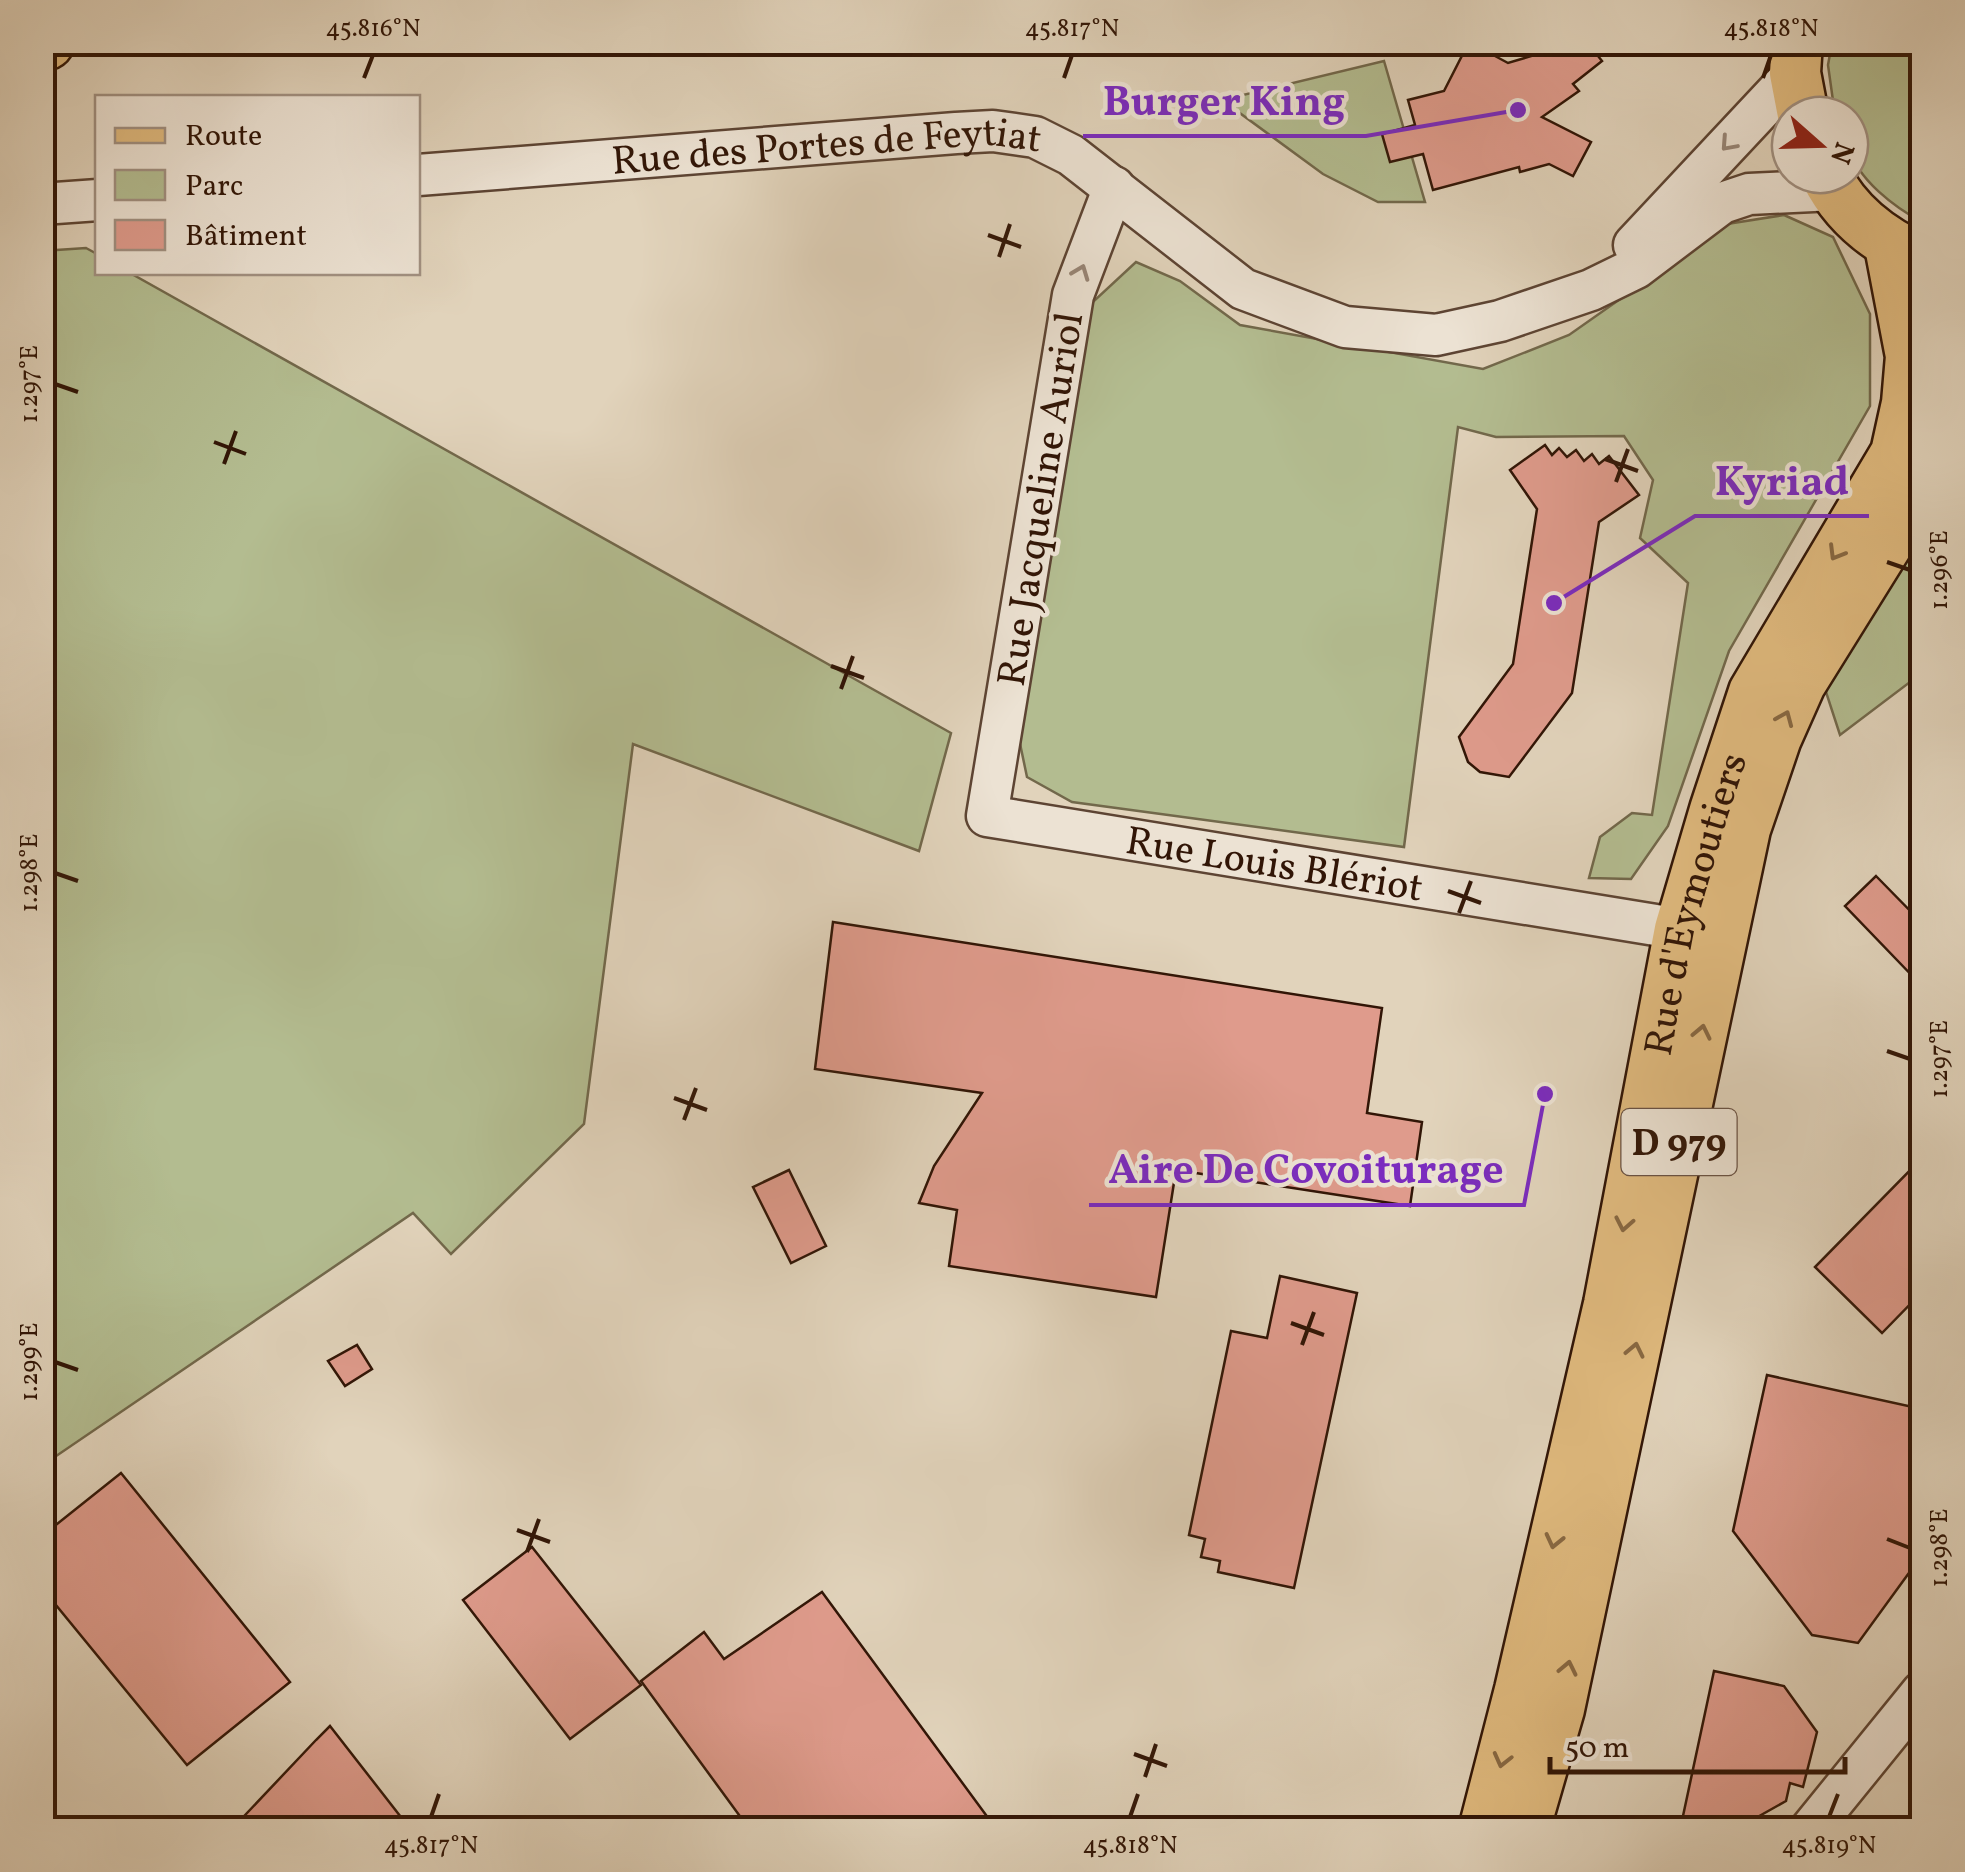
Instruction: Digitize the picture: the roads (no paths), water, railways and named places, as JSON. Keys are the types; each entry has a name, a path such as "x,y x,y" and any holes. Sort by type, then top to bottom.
{"main road":[{"path":"1839,195 1859,221 1906,253"},
{"name":"Rue d'Eymoutiers","path":"1484,1830 1609,1304 1680,928 1754,692 1896,452 1908,403 1911,356 1906,253"},
{"name":"D 979","path":"1524,1830 1559,1709 1745,829 1776,738 1800,684 1922,488"}],"street":[{"name":"Rue des Portes de Feytiat","path":"1591,290 1798,77"},
{"name":"Rue des Portes de Feytiat","path":"420,175 993,131 1035,138 1071,156 1243,289 1345,326 1436,335 1500,321 1591,290 1636,268 1722,203 1770,191"},
{"name":"Rue Jacqueline Auriol","path":"986,816 1073,295 1114,186"},
{"path":"42,204 95,200"},
{"name":"Rue Louis Blériot","path":"986,816 1680,928"},
{"path":"1810,1830 1922,1692"}],"place":[{"name":"Burger King","path":"1518,110"},
{"name":"Kyriad","path":"1554,603"},
{"name":"Aire De Covoiturage","path":"1545,1094"}]}
